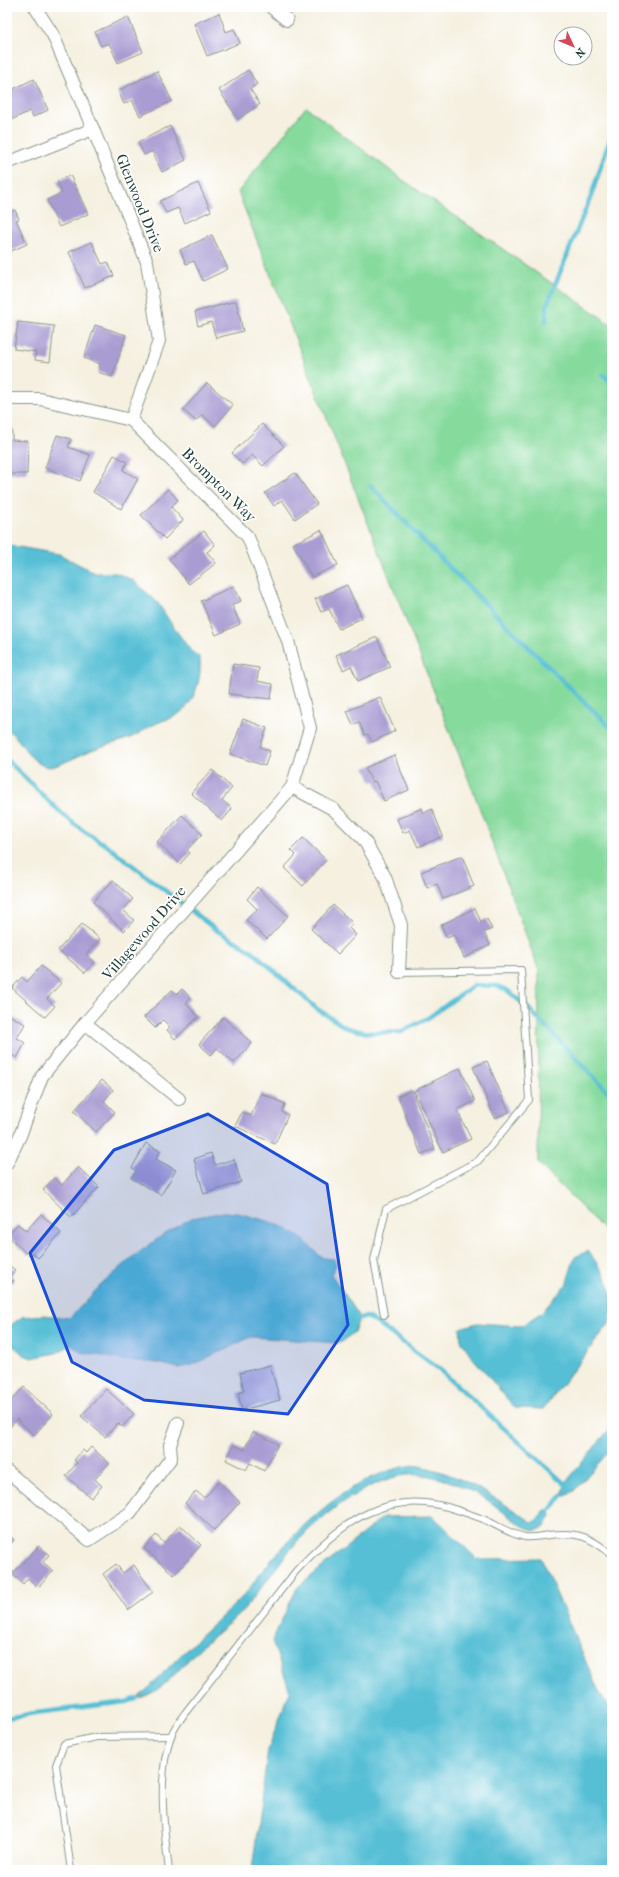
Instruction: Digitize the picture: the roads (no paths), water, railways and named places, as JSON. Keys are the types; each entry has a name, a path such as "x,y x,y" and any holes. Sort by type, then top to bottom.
{"street":[{"name":"Glenwood Drive","path":"35,7 53,35 147,262 159,341 131,420"},
{"path":"271,7 287,20"},
{"path":"7,163 93,129"},
{"path":"7,399 40,399 131,420"},
{"name":"Brompton Way","path":"131,420 248,537 288,641 310,728"},
{"name":"Villagewood Drive","path":"7,1163 20,1136 42,1076 85,1023 292,787 310,728"},
{"path":"292,787 333,809 364,840 385,877 401,925 399,972"},
{"path":"85,1023 179,1099"},
{"path":"7,1471 89,1540 130,1513 171,1458 170,1445 178,1423"}],"lane":[{"path":"384,1314 374,1260 386,1209 478,1161 529,1100 521,970 399,972"},
{"path":"169,1870 165,1841 164,1784 166,1756 171,1736 185,1712 296,1571 315,1550 344,1527 363,1515 386,1505 408,1502 428,1503 456,1509 484,1520 507,1532 526,1537 565,1532 584,1535 598,1543 612,1555"},
{"path":"71,1870 56,1766 64,1744 96,1737 171,1736"}],"water":[{"path":"7,545 59,554 95,573 117,573 134,581 158,603 191,651 200,658 200,674 196,690 193,697 183,710 175,716 150,726 137,735 92,750 58,765 50,767 42,765 36,761 17,738 7,730"},
{"path":"224,1212 238,1213 268,1221 285,1228 304,1240 320,1256 334,1259 336,1265 331,1274 360,1317 354,1332 342,1342 337,1343 251,1337 190,1366 178,1368 158,1363 122,1360 81,1352 71,1345 56,1353 32,1358 24,1355 11,1344 8,1331 11,1325 22,1317 44,1315 70,1318 100,1286 134,1256 167,1232 192,1218"},
{"path":"588,1251 605,1276 609,1285 612,1313 609,1324 543,1409 515,1408 472,1357 461,1340 460,1328 477,1323 521,1326 542,1312 566,1285 575,1257"},
{"path":"612,1426 612,1448 574,1491 561,1497 567,1481"},
{"path":"414,1465 446,1473 476,1487 532,1522 536,1521 545,1510 550,1510 551,1517 544,1528 533,1531 517,1522 471,1490 446,1480 429,1476 399,1476 371,1486 337,1506 307,1532 289,1551 256,1595 233,1620 201,1647 161,1687 154,1692 136,1699 245,1594 294,1535 330,1503 370,1478 392,1470"},
{"path":"433,1516 477,1559 541,1558 599,1692 612,1710 612,1870 252,1870 268,1749 290,1691 272,1641 297,1588 383,1517"}],"waterway":[{"path":"546,321 547,305 591,196 612,133"},
{"path":"603,375 612,382"},
{"path":"371,486 490,609 612,729"},
{"path":"7,760 65,817 91,836 105,844 216,930 252,951 317,1009 347,1028 368,1033 401,1032 428,1018 474,985 497,986 507,990 528,1008 612,1096"},
{"path":"360,1319 366,1317 371,1319 439,1369 565,1484"},
{"path":"550,1510 561,1497"},
{"path":"7,1718 35,1713 126,1702 136,1699"}]}
